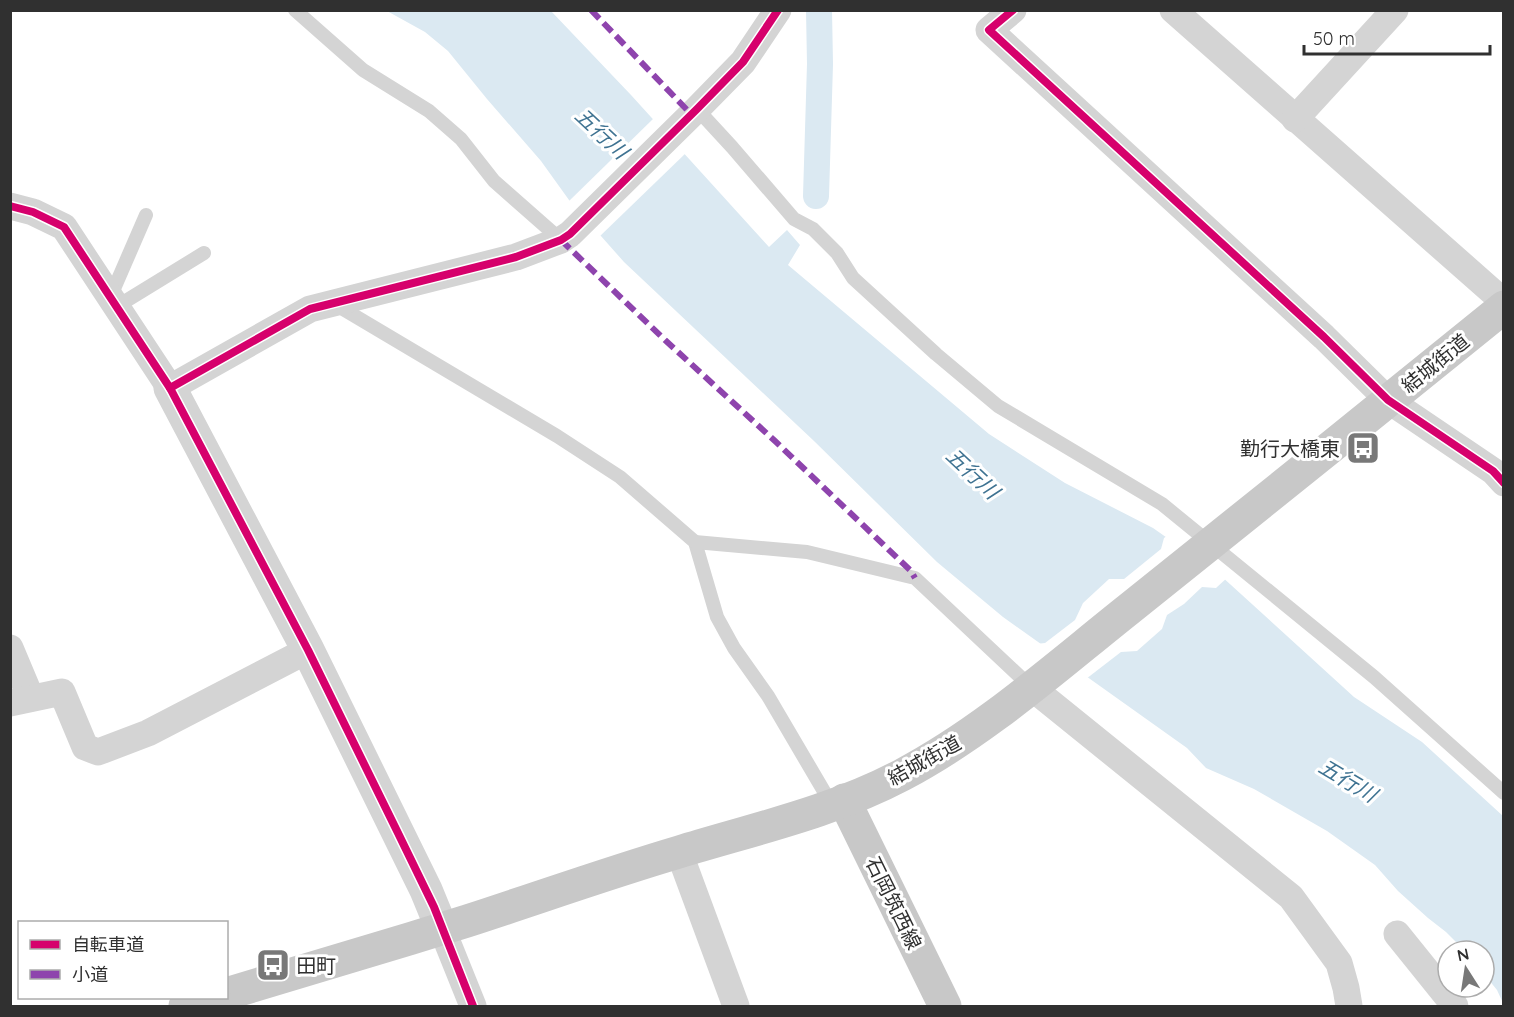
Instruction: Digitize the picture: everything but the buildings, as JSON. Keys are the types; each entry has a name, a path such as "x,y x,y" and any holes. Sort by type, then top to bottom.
{"main road":[{"name":"結城街道","path":"228,993 442,929 679,852 778,823 899,777 976,730 1036,684 1503,307"},
{"name":"石岡筑西線","path":"838,802 945,1006"},
{"path":"185,1006 211,999"}],"street":[{"path":"170,388 310,309 516,257 565,237 743,62 778,10"},
{"path":"1013,10 989,30 1324,337 1388,400 1493,471 1503,483"},
{"path":"1173,10 1503,302"},
{"path":"1295,119 1395,10"},
{"path":"10,206 33,212 64,228 170,388 308,650 426,890 472,1006"},
{"path":"10,648 21,701 62,692 85,747 98,752 148,733 308,650"},
{"path":"1036,684 1291,897 1339,963 1347,988 1349,1006"},
{"path":"679,852 736,1006"},
{"path":"1397,934 1455,1006"}],"lane":[{"path":"295,10 363,70 429,111 461,139 494,181 565,237"},
{"path":"691,115 732,147 794,219 813,229 837,253 853,278 945,362 998,406 1162,504 1207,548 1374,677 1503,793"},
{"path":"113,302 146,215"},
{"path":"113,302 204,253"},
{"path":"331,302 602,465 620,477 695,542 717,617 734,648 838,802"},
{"path":"695,542 807,552 915,578 1036,684"}],"water":[{"name":"五行川","path":"387,11 551,11 769,247 787,230 800,245 788,265 989,434 1065,483 1153,528 1220,575 1354,697 1422,742 1503,816 1503,1003 1496,989 1496,939 1453,939 1398,891 1375,865 1327,831 1254,789 1206,768 1187,748 1003,617 937,562 814,441 624,262 569,200 541,161 448,51 425,32"}],"pier":[{"path":"655,117 687,152 598,238 567,203"},
{"path":"1168,535 1228,577 1216,588 1202,587 1184,604 1167,615 1162,629 1137,651 1121,652 1086,679 1036,644 1045,643 1075,620 1083,603 1109,579 1124,579 1161,549 1164,538"}],"waterway":[{"path":"816,196 820,64 819,10"}],"marked path":[{"path":"591,10 691,114"},
{"path":"561,240 775,441 911,571 915,578"}],"cycle path":[{"path":"170,388 310,309 516,257 561,240 570,234 743,62 778,10"},
{"path":"1013,10 989,30 1324,337 1388,400 1493,471 1504,483"},
{"path":"10,206 33,212 64,227 170,388 308,650 398,833 434,907 473,1006"}],"place":[{"name":"勤行大橋東","path":"1363,448"},
{"name":"田町","path":"273,965"}]}
